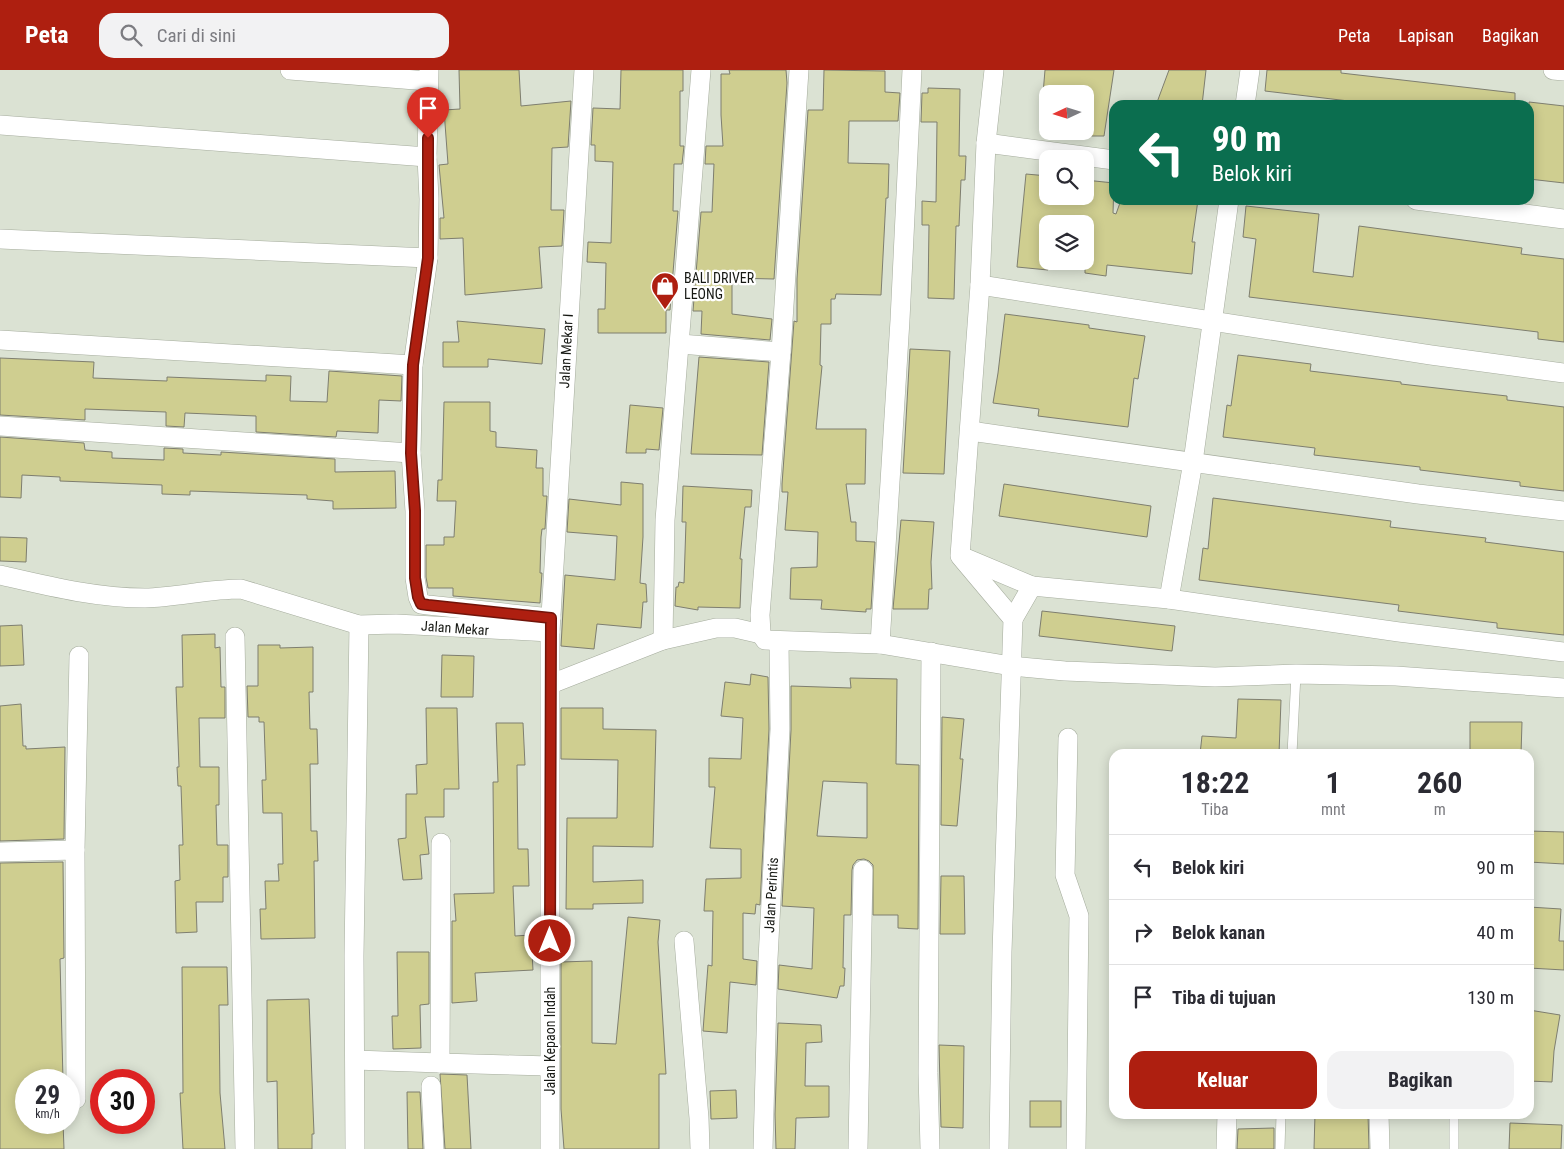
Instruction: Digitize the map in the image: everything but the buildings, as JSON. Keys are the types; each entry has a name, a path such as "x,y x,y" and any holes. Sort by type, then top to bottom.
{"street":[{"path":"290,70 429,76 427,157 429,199 428,258 413,365 411,453 415,511 415,578 418,597 421,604 550,625"},
{"name":"Jalan Mekar I","path":"550,625 584,70"},
{"path":"663,640 665,520 701,70"},
{"path":"799,70 781,352 760,615 761,634 765,640 880,644 1011,666 1065,671 1215,677 1296,674 1396,676 1564,688"},
{"path":"880,644 900,330 912,70"},
{"path":"994,70 986,143 980,285 960,556 1013,619"},
{"path":"1246,100 1250,70"},
{"path":"1553,70 1564,72"},
{"path":"0,125 427,157"},
{"path":"986,143 1109,159"},
{"path":"1169,599 1193,462 1229,205"},
{"path":"1455,205 1564,219"},
{"path":"0,239 428,258"},
{"path":"980,285 1431,355 1564,373"},
{"path":"0,340 413,365"},
{"path":"680,344 781,352"},
{"path":"0,426 411,453"},
{"path":"970,431 1418,494 1564,511"},
{"path":"960,556 1032,586 1169,599 1400,632 1564,652"},
{"name":"Jalan Mekar","path":"0,575 96,595 123,597 147,598 225,589 241,589 359,624 550,625"},
{"path":"999,1149 1002,952 1013,619 1032,586"},
{"path":"355,1149 354,956 359,624"},
{"name":"Jalan Kepaon Indah","path":"550,625 550,1149"},
{"path":"551,684 663,640 716,628 735,628 761,634"},
{"path":"235,637 245,1149"},
{"name":"Jalan Perintis","path":"763,1149 768,959 780,729 779,641"},
{"path":"930,652 928,1073 930,1149"},
{"path":"76,1069 75,850 79,656"},
{"path":"1068,738 1066,875 1080,916 1076,1149"},
{"path":"440,843 440,1063"},
{"path":"0,852 75,850"},
{"path":"858,1149 863,870"},
{"path":"684,941 700,1149"},
{"path":"355,1060 549,1066"},
{"path":"431,1086 434,1149"},
{"path":"1226,1149 1227,1119"},
{"path":"1380,1119 1380,1149"}],"lane":[{"path":"1292,749 1296,674"},
{"path":"1280,1149 1281,1119"},
{"path":"1454,1119 1454,1149"}],"place":[{"name":"BALI DRIVER LEONG","path":"665,310"}],"route":[{"path":"428,138 428,258 413,365 411,453 415,511 415,578 421,604 551,618 550,941"}]}
